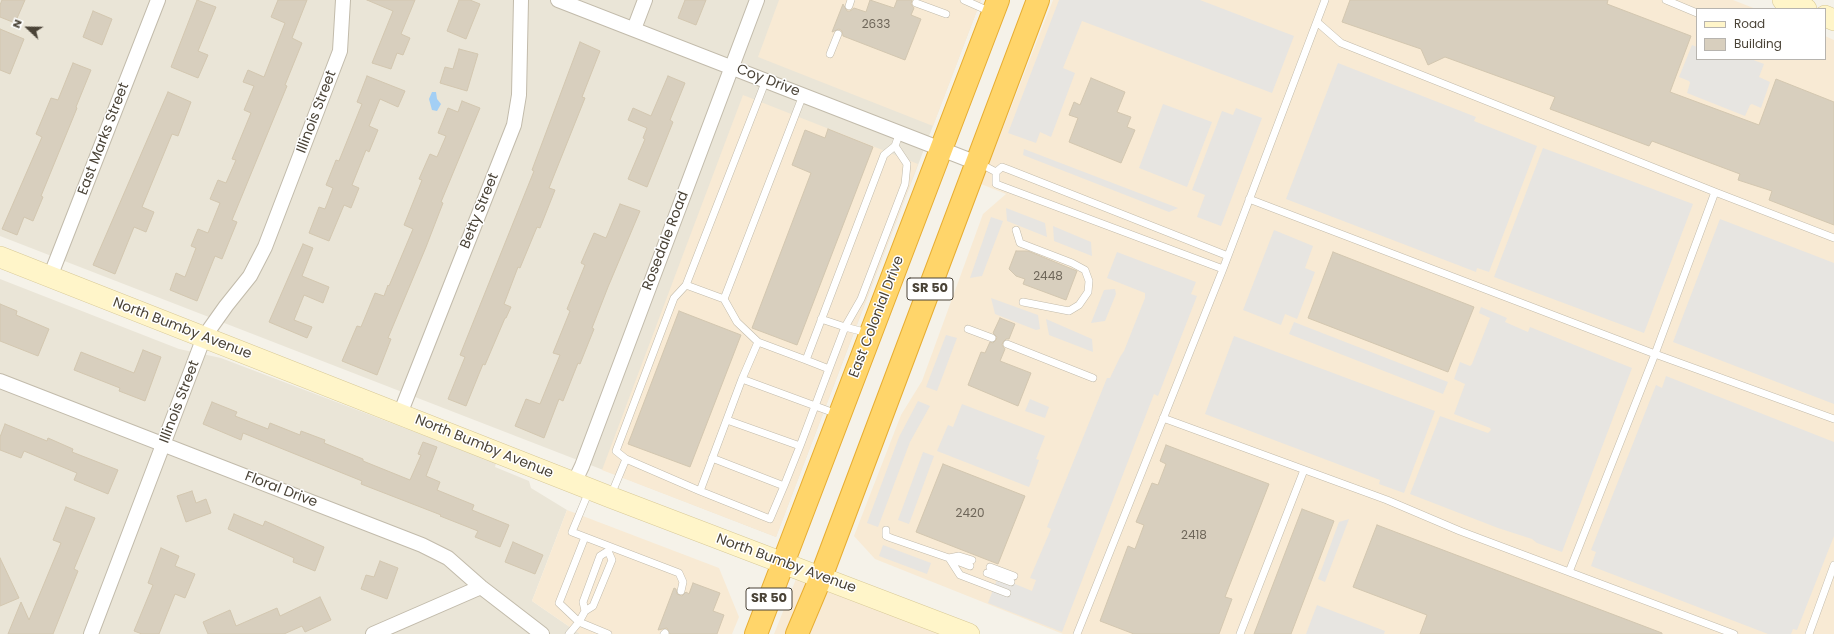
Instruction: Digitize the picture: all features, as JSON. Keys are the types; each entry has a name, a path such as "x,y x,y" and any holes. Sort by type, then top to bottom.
{"highway":[{"name":"SR 50","path":"797,634 987,167 1038,0"},
{"name":"East Colonial Drive","path":"756,634 996,6"}],"street":[{"name":"East Marks Street","path":"50,277 158,0"},
{"name":"Illinois Street","path":"91,634 204,337 250,276 266,247 340,51 343,0"},
{"name":"Betty Street","path":"400,414 514,125 519,95 521,0"},
{"name":"Coy Drive","path":"558,0 803,95 897,139 941,149 987,167"},
{"path":"634,29 645,0"},
{"name":"Rosedale Road","path":"582,486 582,466 757,0"},
{"name":"North Bumby Avenue","path":"0,258 782,564 821,577 969,634"},
{"name":"Floral Drive","path":"0,381 422,544 448,558 481,587 542,634"},
{"path":"373,634 481,587"}],"lane":[{"path":"964,0 996,6"},
{"path":"1077,634 1223,269 1325,0"},
{"path":"1666,0 1696,13"},
{"path":"916,3 946,14"},
{"path":"1317,22 1341,42 1715,192 1834,238"},
{"path":"830,54 838,34"},
{"path":"766,80 686,285 674,298 616,451 626,459 770,519 800,446 845,327 861,299 905,184 907,164 897,139 884,155 806,360"},
{"path":"724,299 803,95"},
{"path":"1223,269 996,184 987,167 1002,167 1228,256"},
{"path":"1569,572 1656,354 1715,192"},
{"path":"1249,199 1656,354 1834,419"},
{"path":"1016,230 1020,243 1072,263 1085,270 1089,281 1088,292 1079,305 1069,311 1023,302"},
{"path":"686,285 724,299 737,322 758,342 829,369"},
{"path":"822,319 870,334"},
{"path":"968,329 992,338"},
{"path":"700,491 742,379 758,342"},
{"path":"1007,344 1093,378"},
{"path":"742,379 840,415"},
{"path":"1163,418 1387,500 1460,531 1734,634"},
{"path":"727,420 800,446"},
{"path":"712,458 784,486"},
{"path":"610,497 626,459"},
{"path":"1240,634 1304,470"},
{"path":"582,486 572,532 609,549 679,573 683,582 681,591"},
{"path":"886,530 886,536 891,538 949,558 971,563"},
{"path":"585,537 559,603 579,622 608,634"},
{"path":"569,634 579,622 585,611 593,606 612,560 609,549"},
{"path":"585,611 583,602 600,556 609,549"},
{"path":"949,558 960,575 1007,593"},
{"path":"1809,634 1834,565"},
{"path":"988,570 1012,579"}],"shaded area":[{"path":"0,0 981,0 776,537 0,236"},
{"path":"779,0 981,0 933,126 758,57"},
{"path":"1053,0 1733,0 1753,8 1696,8 1696,60 1826,60 1826,36 1834,40 1834,634 1063,634 875,559 854,536 901,415 922,381 983,214 1006,194 981,184"},
{"path":"1059,0 1200,0 1294,36 1272,93 1082,21 1063,68 1075,73 1051,137 1040,132 1036,143 1008,133"},
{"path":"1692,45 1696,47 1696,60 1754,60 1764,64 1759,77 1770,82 1761,108 1752,104 1750,105 1745,116 1687,93 1690,83 1689,81 1679,77"},
{"path":"1338,63 1476,117 1474,121 1537,146 1489,272 1477,268 1476,272 1286,199"},
{"path":"743,95 918,164 776,537 602,470"},
{"path":"1163,104 1212,122 1187,187 1139,168"},
{"path":"1236,108 1262,118 1221,226 1197,217 1205,195 1192,190 1222,111 1233,115"},
{"path":"1543,148 1693,204 1644,333 1494,277"},
{"path":"1024,149 1178,208 1169,212 1023,155"},
{"path":"1006,208 1045,223 1047,237 1007,221"},
{"path":"991,217 1003,221 982,276 970,278"},
{"path":"1720,219 1834,263 1834,404 1673,342"},
{"path":"1053,226 1091,242 1092,256 1054,241"},
{"path":"1274,230 1313,246 1305,268 1315,272 1297,319 1285,314 1281,325 1243,310"},
{"path":"1117,252 1196,282 1191,294 1197,296 1158,396 1154,394 1062,632 988,603 998,577 1032,591 1036,580 1030,578 1051,529 1047,527 1107,378 1110,378 1124,351 1145,298 1145,293 1107,278"},
{"path":"0,279 179,349 221,358 496,463 495,467 529,481 531,488 567,510 532,601 580,634 0,634"},
{"path":"1115,289 1116,294 1105,321 1091,323 1104,290"},
{"path":"991,298 1038,315 1040,329 1036,330 995,314"},
{"path":"1481,307 1507,318 1505,322 1528,332 1530,327 1632,368 1562,552 1537,543 1532,539 1498,528 1410,494 1440,416 1488,433 1491,430 1490,428 1454,414 1465,384 1454,379 1460,362 1470,366 1472,364 1490,318 1479,313"},
{"path":"1046,319 1092,339 1093,352 1049,335"},
{"path":"1294,322 1448,382 1443,394 1289,334"},
{"path":"946,335 957,338 937,391 926,387"},
{"path":"1234,336 1435,411 1404,493 1379,484 1380,480 1205,414"},
{"path":"1666,376 1834,442 1834,536 1797,630 1793,629 1791,634 1768,634 1591,566 1596,552 1591,550 1656,385 1662,388"},
{"path":"1030,399 1049,407 1045,418 1025,411"},
{"path":"918,401 930,406 910,442 878,527 867,523 899,437"},
{"path":"962,404 1045,436 1036,459 1039,460 1029,487 937,451 948,425 953,427"},
{"path":"923,452 934,456 909,524 898,520"},
{"path":"567,510 719,568 739,617 732,634 580,634 532,601"},
{"path":"1349,519 1325,582 1318,579 1339,522"},
{"path":"883,545 931,563 927,574 879,556"},
{"path":"800,569 967,634 774,634"},
{"path":"1317,605 1385,631 1384,634 1306,634"}],"water":[{"path":"432,92 436,92 437,99 441,104 437,111 432,110 429,99"}],"building":[{"path":"2,0 25,0 15,23 0,17 0,5"},
{"path":"197,0 216,7 198,51 208,55 198,78 171,67"},
{"path":"278,0 307,0 292,38 302,43 285,85 287,86 232,220 237,222 222,259 215,256 197,301 170,290 176,273 185,277 196,248 191,246 198,229 208,233 220,203 210,199 218,180 226,183 236,160 232,159 251,113 244,110 254,86 243,82 248,70 264,77 285,23 271,17"},
{"path":"367,0 415,0 401,34 410,38 403,55 397,53 391,69 372,63 393,11"},
{"path":"459,0 470,0 480,4 466,39 447,31"},
{"path":"685,0 706,0 696,25 678,18"},
{"path":"870,0 894,8 897,0 912,0 911,4 914,8 911,15 921,19 905,60 843,36 842,31 839,29 832,32 843,4 847,11 854,8 866,12"},
{"path":"1350,0 1608,0 1607,4 1691,36 1670,92 1759,125 1776,79 1834,102 1834,225 1769,200 1772,191 1738,180 1740,174 1652,141 1649,146 1550,109 1555,97 1445,57 1428,65 1421,49 1342,22"},
{"path":"93,11 112,19 102,45 83,37"},
{"path":"0,29 24,39 10,74 0,70"},
{"path":"580,42 600,51 582,97 585,98 549,188 555,190 540,228 537,227 520,268 518,267 504,304 511,307 485,365 483,364 466,406 448,399 465,357 460,355 534,171 532,170"},
{"path":"459,49 478,54 467,91 440,83 445,67 453,69"},
{"path":"73,63 91,70 41,196 43,197 33,221 24,217 17,235 2,229 42,137 36,134 51,98 58,100"},
{"path":"367,76 405,91 398,107 380,99 369,126 378,130 369,152 366,150 352,185 359,188 351,208 344,205 329,241 309,233 319,207 325,209 333,188 326,185 336,160 339,161 362,104 357,102"},
{"path":"668,76 685,83 670,120 673,122 647,187 628,179 645,139 643,138 647,128 628,120 633,108 651,116"},
{"path":"1091,78 1125,92 1117,112 1131,117 1127,127 1135,130 1121,163 1069,142 1078,118 1069,115 1074,102 1080,105"},
{"path":"168,92 191,102 178,136 172,134 142,207 154,212 146,232 134,227 115,274 93,265"},
{"path":"462,101 480,108 441,202 443,203 426,247 388,338 391,339 377,375 342,361 357,326 361,327 375,293 384,296 388,285 389,286 413,229 404,225 422,180 419,179 430,154 437,157 446,136 438,133 448,108 458,112"},
{"path":"828,129 873,147 797,345 752,328 811,173 792,165 805,130 825,138"},
{"path":"620,204 640,211 608,287 580,364 578,363 563,401 559,399 544,438 515,426 526,399 540,404 560,355 553,353 570,311 567,309 585,265 581,263 594,233 606,238"},
{"path":"303,244 313,248 302,276 329,287 323,303 304,295 294,320 312,327 307,338 269,322"},
{"path":"1016,251 1028,251 1077,271 1066,300 1023,284 1025,279 1016,276 1009,269"},
{"path":"1333,252 1474,307 1448,372 1308,318"},
{"path":"0,304 17,311 16,315 49,329 38,356 0,341"},
{"path":"679,311 741,335 690,467 628,444"},
{"path":"1000,318 1015,324 1009,339 1006,339 1003,342 1002,345 1005,349 1000,361 1031,373 1018,406 968,385 981,352 985,353 990,342 993,343 996,340 997,337 993,333"},
{"path":"143,350 161,357 145,401 119,391 120,388 74,370 81,352 134,373"},
{"path":"212,402 237,412 235,416 268,429 270,423 300,435 301,431 325,440 324,443 410,480 421,455 418,454 423,442 437,447 426,476 440,482 437,490 474,505 472,510 509,525 500,547 475,537 478,531 361,484 362,481 243,433 241,440 203,424"},
{"path":"5,424 47,441 48,438 73,449 72,452 118,470 108,494 74,480 77,473 24,451 21,458 0,450 0,437"},
{"path":"1166,445 1269,484 1225,597 1232,599 1219,634 1134,634 1100,621 1128,546 1135,549 1144,525 1136,522 1152,483 1158,485 1166,464 1160,461"},
{"path":"943,464 1025,496 998,564 916,532"},
{"path":"192,491 196,503 206,499 211,513 186,522 177,496"},
{"path":"66,507 95,518 74,569 78,571 53,634 8,634 21,602 29,620 61,543 53,540"},
{"path":"1302,509 1334,521 1291,634 1254,634"},
{"path":"234,514 263,526 265,521 324,547 315,571 293,562 294,558 228,529"},
{"path":"1377,525 1662,634 1420,634 1427,615 1353,587"},
{"path":"513,542 543,555 535,574 505,562"},
{"path":"161,548 179,556 175,566 195,574 185,598 175,594 159,634 142,634 134,631 153,585 148,583"},
{"path":"0,558 19,598 0,606"},
{"path":"380,561 398,568 387,599 361,589 366,575 374,577"},
{"path":"693,583 720,593 713,611 724,615 717,634 670,634 667,628 658,630 674,588 676,589 677,594 682,596 686,592 689,594"},
{"path":"320,597 331,620 305,632 302,626 284,634 208,634 203,622 230,610 236,626 277,608 280,616"}]}
